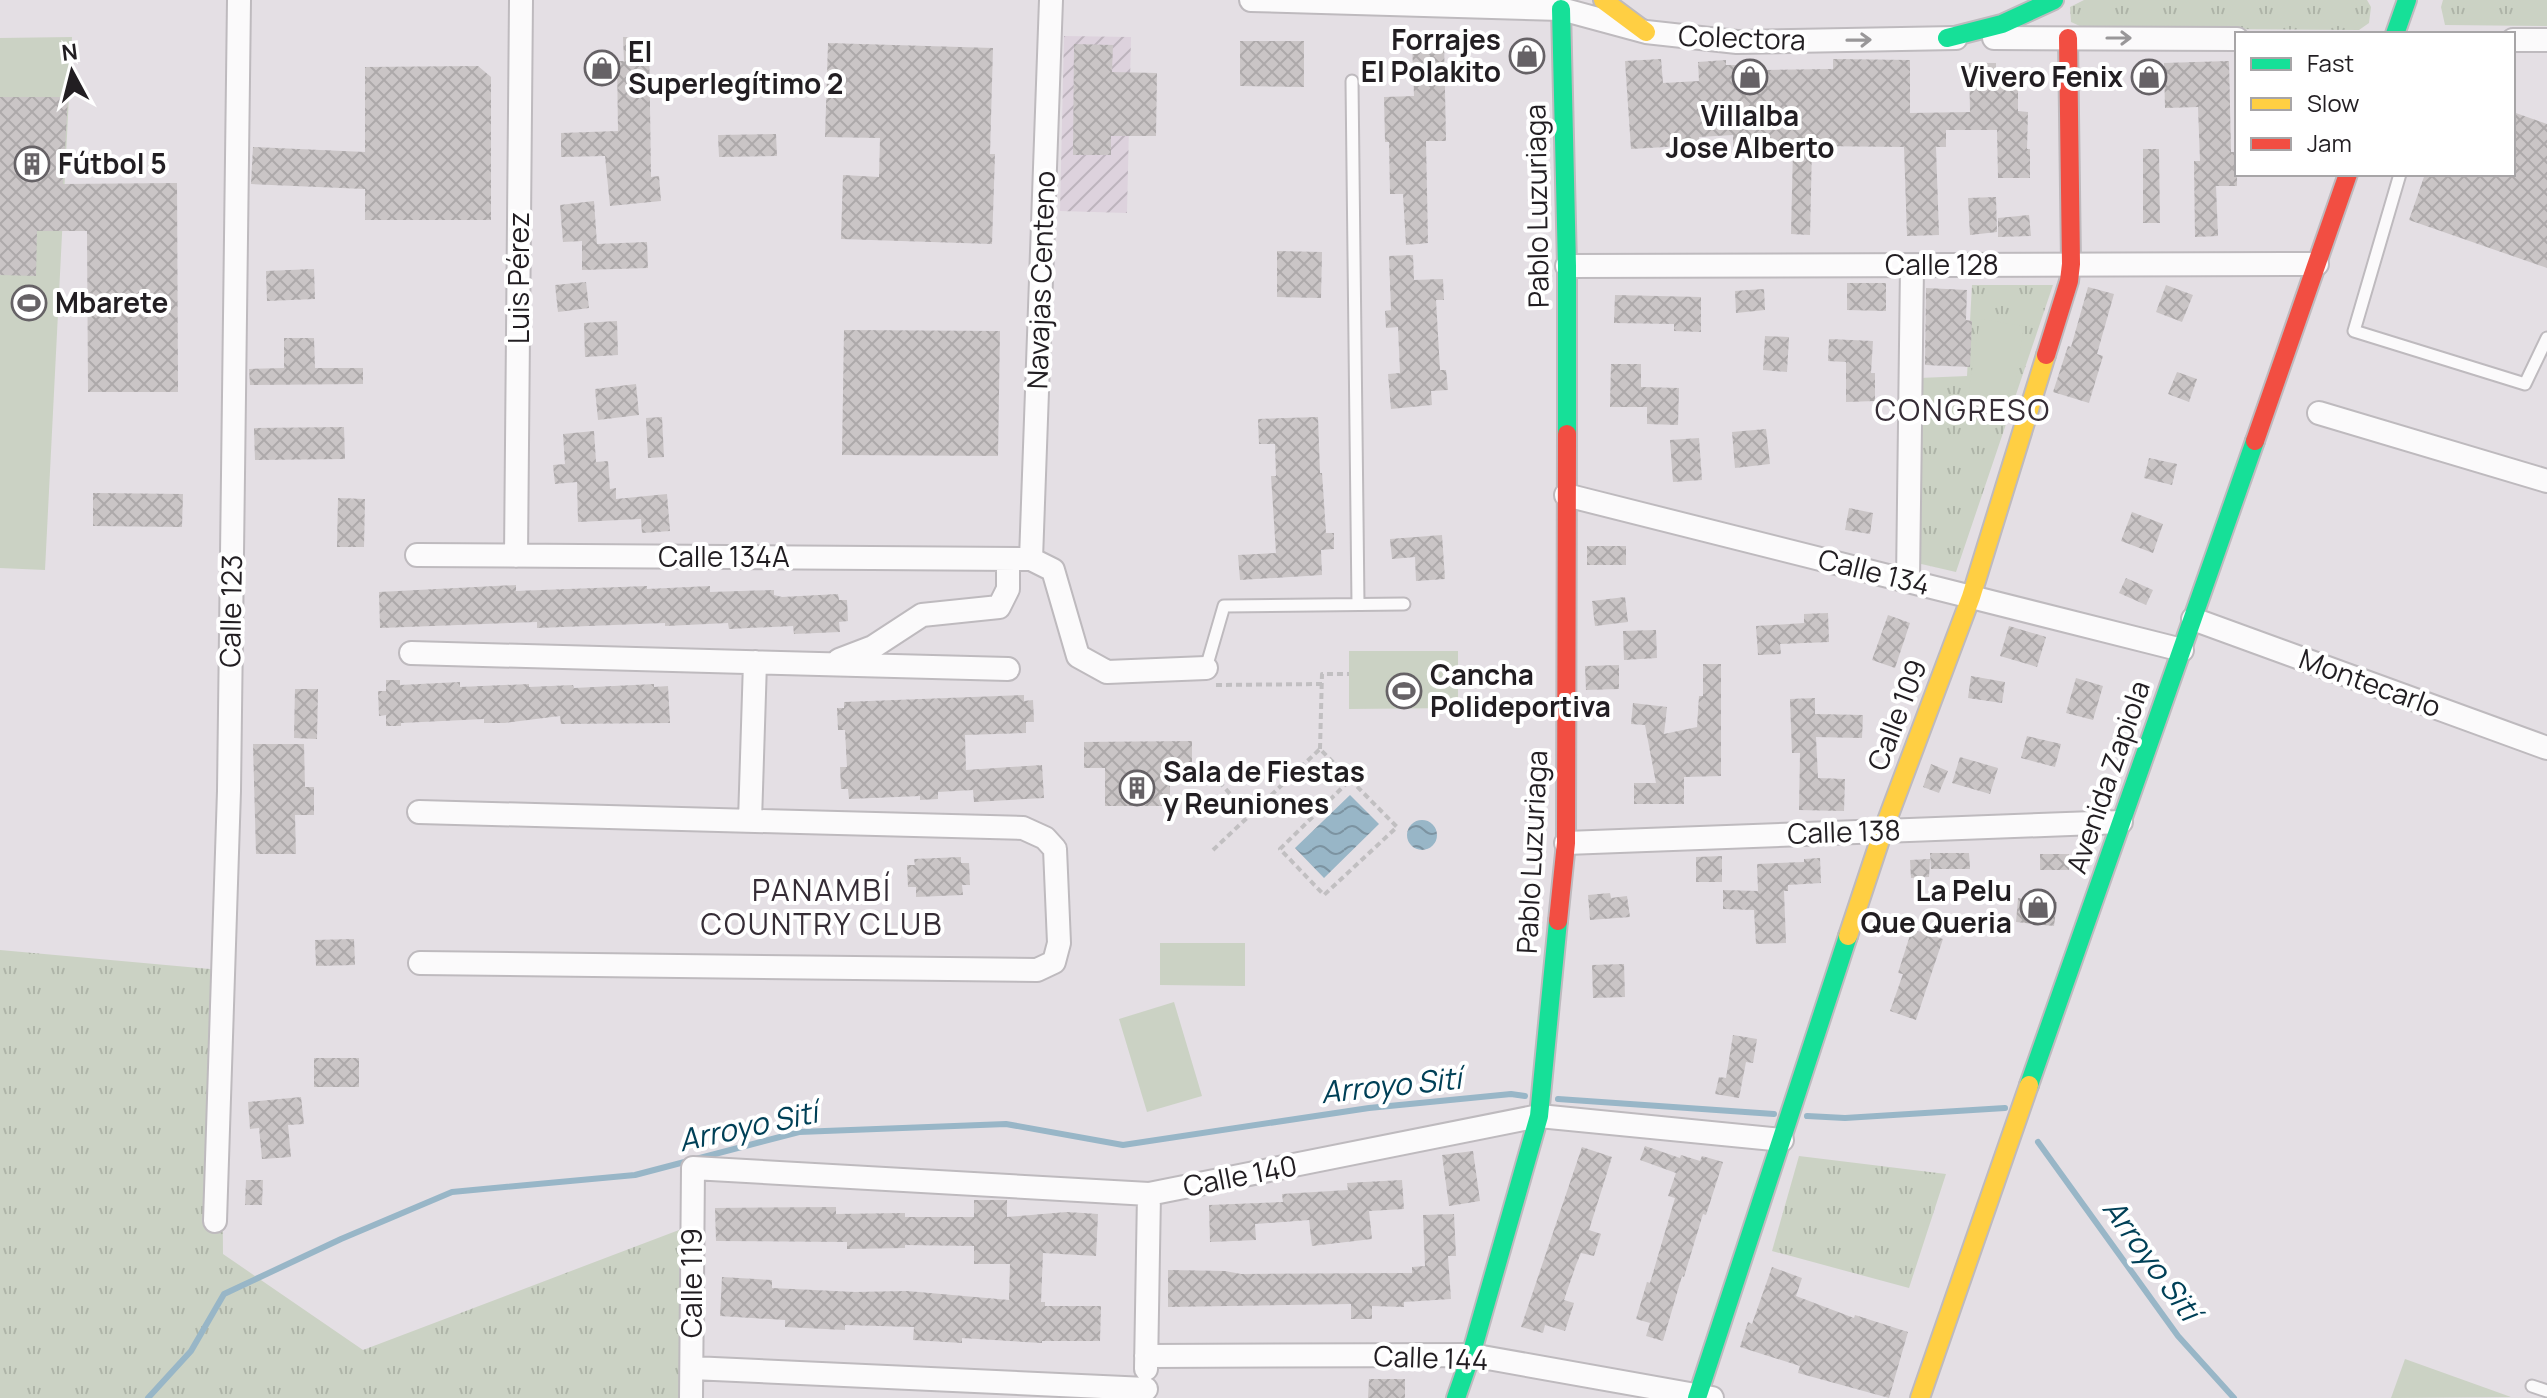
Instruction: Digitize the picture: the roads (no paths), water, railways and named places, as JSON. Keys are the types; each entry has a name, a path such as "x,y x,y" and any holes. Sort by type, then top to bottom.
{"main road":[{"path":"1603,0 1646,32"},
{"path":"1947,38 1993,28 2036,11 2054,0"},
{"path":"2396,32 2407,0"},
{"name":"Pablo Luzuriaga","path":"1456,1398 1539,1116 1566,843 1567,266 1561,9"},
{"name":"Calle 109","path":"1702,1397 1883,831 1971,597 2048,355 2071,264 2068,38"},
{"name":"Avenida Zapiola","path":"1920,1398 2347,176"}],"street":[{"name":"Calle 123","path":"215,1221 229,791 239,0"},
{"name":"Luis Pérez","path":"516,556 521,0"},
{"name":"Navajas Centeno","path":"1031,559 1051,0"},
{"name":"Colectora","path":"1251,0 1561,9 1646,32 1737,42 1947,38 2235,39"},
{"path":"2515,40 2547,40"},
{"name":"Calle 128","path":"1567,266 2317,264"},
{"path":"1908,581 1912,266"},
{"path":"2319,413 2547,481"},
{"name":"Calle 134","path":"1566,495 2182,650"},
{"name":"Calle 134A","path":"417,555 1031,559"},
{"path":"831,664 873,647 922,615 999,607 1008,589 1008,559"},
{"path":"1031,559 1053,570 1078,656 1107,672 1206,668"},
{"name":"Montecarlo","path":"2193,619 2547,748"},
{"path":"411,653 1008,669"},
{"path":"750,821 755,662"},
{"path":"419,812 1023,828 1045,838 1055,849 1059,943 1054,962 1037,970 420,963"},
{"name":"Calle 138","path":"1566,843 2121,822"},
{"name":"Calle 140","path":"693,1168 1149,1194 1539,1116 1782,1140"},
{"name":"Calle 119","path":"691,1398 693,1168"},
{"path":"692,1368 1146,1393 1149,1194"},
{"name":"Calle 144","path":"1146,1356 1471,1355 1702,1397"}],"lane":[{"path":"1352,81 1358,604"},
{"path":"2399,176 2354,331 2525,384 2547,338"},
{"path":"1206,668 1224,606 1404,604"},
{"path":"2532,1386 2547,1391"}],"water":[{"path":"1350,795 1379,824 1324,878 1295,848"},
{"path":"1422,820 1433,824 1437,835 1433,846 1422,850 1411,846 1407,835 1411,824"}],"waterway":[{"name":"Arroyo Sití","path":"148,1398 191,1351 224,1294 341,1239 452,1192 635,1175 799,1132 1006,1124 1123,1145 1369,1108 1511,1094 1525,1096"},
{"name":"Arroyo Sití","path":"1558,1099 1774,1114"},
{"name":"Arroyo Sití","path":"1807,1116 1845,1118 2005,1108"},
{"name":"Arroyo Sití","path":"2038,1142 2178,1336 2234,1398"}],"place":[{"name":"Forrajes El Polakito","path":"1527,56"},
{"name":"El Superlegítimo 2","path":"602,68"},
{"name":"Villalba Jose Alberto","path":"1750,77"},
{"name":"Vivero Fenix","path":"2149,77"},
{"name":"Fútbol 5","path":"32,164"},
{"name":"Mbarete","path":"29,303"},
{"name":"Cancha Polideportiva","path":"1404,691"},
{"name":"Sala de Fiestas y Reuniones","path":"1137,788"},
{"name":"La Pelu Que Queria","path":"2038,907"}],"district":[{"name":"CONGRESO","path":"1963,411"},
{"name":"PANAMBÍ COUNTRY CLUB","path":"822,908"}]}
